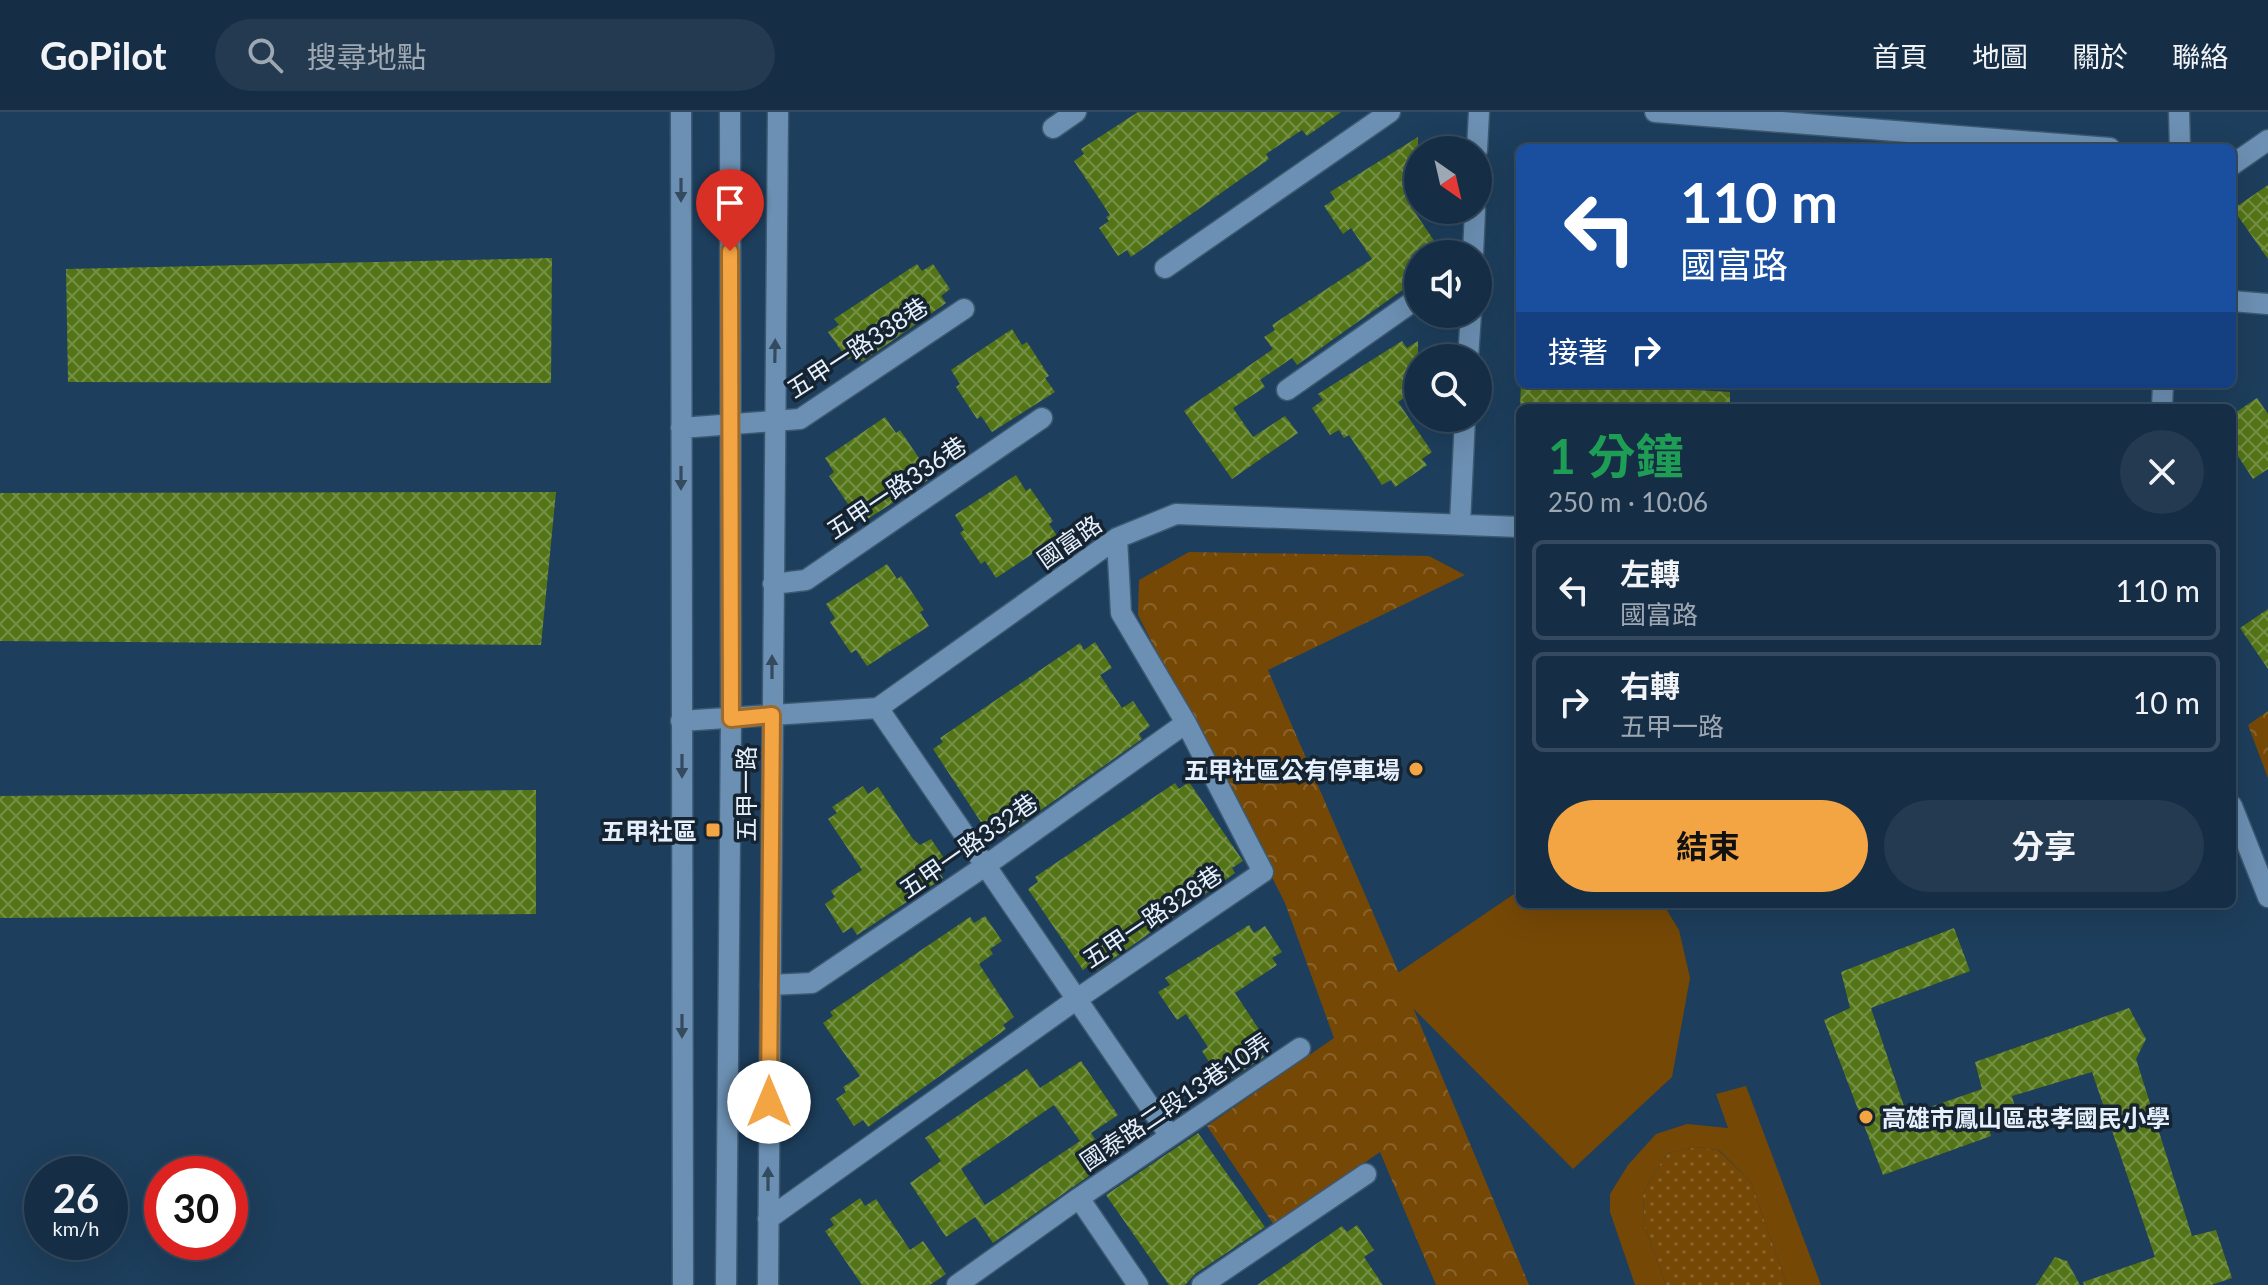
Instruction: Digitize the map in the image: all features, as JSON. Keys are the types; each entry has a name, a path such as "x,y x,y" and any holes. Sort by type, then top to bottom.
{"street":[{"path":"681,112 683,1285"},
{"name":"五甲一路","path":"726,1285 731,719 730,112"},
{"name":"五甲一路","path":"768,1285 778,112"},
{"path":"1053,128 1076,112"},
{"path":"1165,268 1390,112"},
{"path":"1478,136 1479,112"},
{"path":"1655,112 1814,117 2072,144"},
{"path":"2179,112 2180,144"},
{"path":"2236,162 2268,140"},
{"path":"2236,301 2268,304"},
{"path":"1287,390 1404,308"},
{"name":"五甲一路338巷","path":"681,428 800,419 964,309"},
{"name":"五甲一路336巷","path":"773,584 806,580 1042,418"},
{"path":"1460,524 1464,432"},
{"name":"國富路","path":"878,708 1117,538 1176,514 1516,527"},
{"name":"五甲一路328巷","path":"768,1219 1077,999 1263,872 1186,723 1121,613 1117,538"},
{"path":"681,721 878,708 1170,1136"},
{"name":"五甲一路332巷","path":"770,985 812,983 985,866 1186,723"},
{"path":"2236,816 2268,897"},
{"name":"國泰路二段13巷10弄","path":"957,1285 1300,1048"},
{"path":"1202,1285 1366,1174"},
{"path":"1079,1198 1138,1285"}],"green space":[{"path":"1189,552 1429,556 1465,575 1268,670 1529,1285 1436,1285 1380,1152 1274,1225 1207,1126 1334,1038 1285,903 1138,615 1139,580"},
{"path":"2268,711 2268,778 2248,725"},
{"path":"1516,893 1516,908 1665,908 1679,930 1690,978 1672,1077 1573,1169 1386,981"},
{"path":"1746,1086 1821,1285 1787,1285 1751,1182 1719,1150 1696,1147 1668,1153 1643,1194 1644,1225 1666,1285 1635,1285 1610,1212 1610,1194 1628,1165 1656,1134 1687,1124 1728,1128 1716,1094"},
{"path":"1696,1147 1718,1150 1751,1182 1787,1285 1666,1285 1644,1225 1643,1194 1668,1153"}],"building":[{"path":"1138,112 1341,112 1307,136 1302,130 1266,154 1269,159 1131,257 1127,250 1118,256 1099,228 1109,221 1106,217 1110,215 1074,161 1084,154 1081,149"},
{"path":"1404,146 1404,224 1423,224 1434,240 1404,240 1404,289 1297,365 1292,358 1260,380 1265,387 1233,408 1253,437 1285,416 1298,433 1232,479 1184,411 1273,349 1264,337 1275,330 1272,325 1372,259 1351,228 1343,234 1324,206 1335,199 1330,192"},
{"path":"2268,185 2268,259 2236,213 2236,207"},
{"path":"552,258 551,383 68,382 66,269"},
{"path":"917,264 922,271 933,264 950,289 941,296 946,303 862,362 856,354 848,360 828,332 839,325 834,319"},
{"path":"1012,329 1022,345 1027,342 1049,376 1045,378 1055,392 992,432 981,416 977,419 956,387 960,384 951,370"},
{"path":"1402,341 1404,398 1398,402 1404,411 1404,432 1418,432 1432,452 1422,459 1427,465 1395,487 1391,480 1382,485 1349,435 1344,438 1339,430 1330,435 1312,408 1323,400 1318,394"},
{"path":"1521,388 1658,388 1730,392 1730,404 1520,404"},
{"path":"2257,398 2268,414 2268,469 2253,479 2236,453 2236,412"},
{"path":"885,417 896,433 900,430 923,464 919,466 928,480 866,520 855,504 850,507 829,476 834,472 825,458"},
{"path":"1016,475 1026,491 1030,488 1053,521 1049,524 1058,537 996,578 985,561 981,564 960,533 964,530 955,515"},
{"path":"556,492 541,645 0,641 0,493"},
{"path":"887,564 897,579 901,576 924,610 920,612 929,626 867,666 856,650 851,653 830,622 835,618 826,604"},
{"path":"2268,609 2268,669 2240,628"},
{"path":"1095,642 1112,668 1100,675 1122,708 1133,701 1150,726 1139,734 1142,739 1021,824 1003,836 999,830 990,836 933,749 943,742 940,738 1080,643 1084,650"},
{"path":"1189,782 1243,861 1232,868 1235,873 1097,970 1092,963 1083,970 1028,889 1038,882 1035,877 1175,783 1179,789"},
{"path":"863,786 868,794 878,787 913,839 920,845 931,839 948,864 938,870 943,878 857,935 852,927 843,933 825,904 835,897 831,891 862,870 828,819 837,813 832,807"},
{"path":"536,790 536,914 0,918 0,796"},
{"path":"985,916 1002,941 990,949 993,954 979,964 1014,1017 1003,1025 1006,1029 868,1127 863,1120 854,1126 836,1099 846,1092 843,1087 860,1076 823,1023 833,1016 830,1012 970,917 974,923"},
{"path":"1249,925 1254,933 1265,926 1282,952 1272,958 1277,965 1235,993 1270,1046 1260,1052 1264,1057 1232,1078 1229,1073 1220,1079 1202,1051 1208,1047 1186,1014 1177,1020 1158,992 1170,985 1165,978"},
{"path":"1954,928 1970,971 1871,1008 1907,1115 1982,1089 1975,1062 2129,1008 2146,1039 2136,1059 2192,1236 2216,1230 2232,1278 2211,1285 2084,1285 2083,1282 2155,1257 2092,1072 2012,1096 2017,1115 2011,1125 1988,1125 1991,1136 1883,1175 1824,1020 1850,1008 1841,972"},
{"path":"1081,1061 1118,1115 1091,1133 1110,1161 993,1243 975,1217 946,1237 910,1183 941,1161 925,1138 1027,1069 1040,1088","holes":["1054,1105 1080,1141 985,1205 961,1169"]},
{"path":"1198,1133 1265,1227 1195,1274 1185,1285 1169,1285 1106,1195"},
{"path":"860,1198 865,1206 876,1199 910,1250 923,1241 946,1274 930,1285 862,1285 825,1231 834,1225 830,1219"},
{"path":"1357,1225 1374,1250 1364,1257 1383,1285 1257,1285 1342,1226 1347,1232"},
{"path":"2055,1257 2067,1261 2080,1285 2036,1285"}],"place":[{"name":"五甲社區公有停車場","path":"1416,769"},
{"name":"五甲社區","path":"713,830"},
{"name":"高雄市鳳山區忠孝國民小學","path":"1866,1117"}],"route":[{"path":"730,251 731,719 772,715 769,1102"}]}
